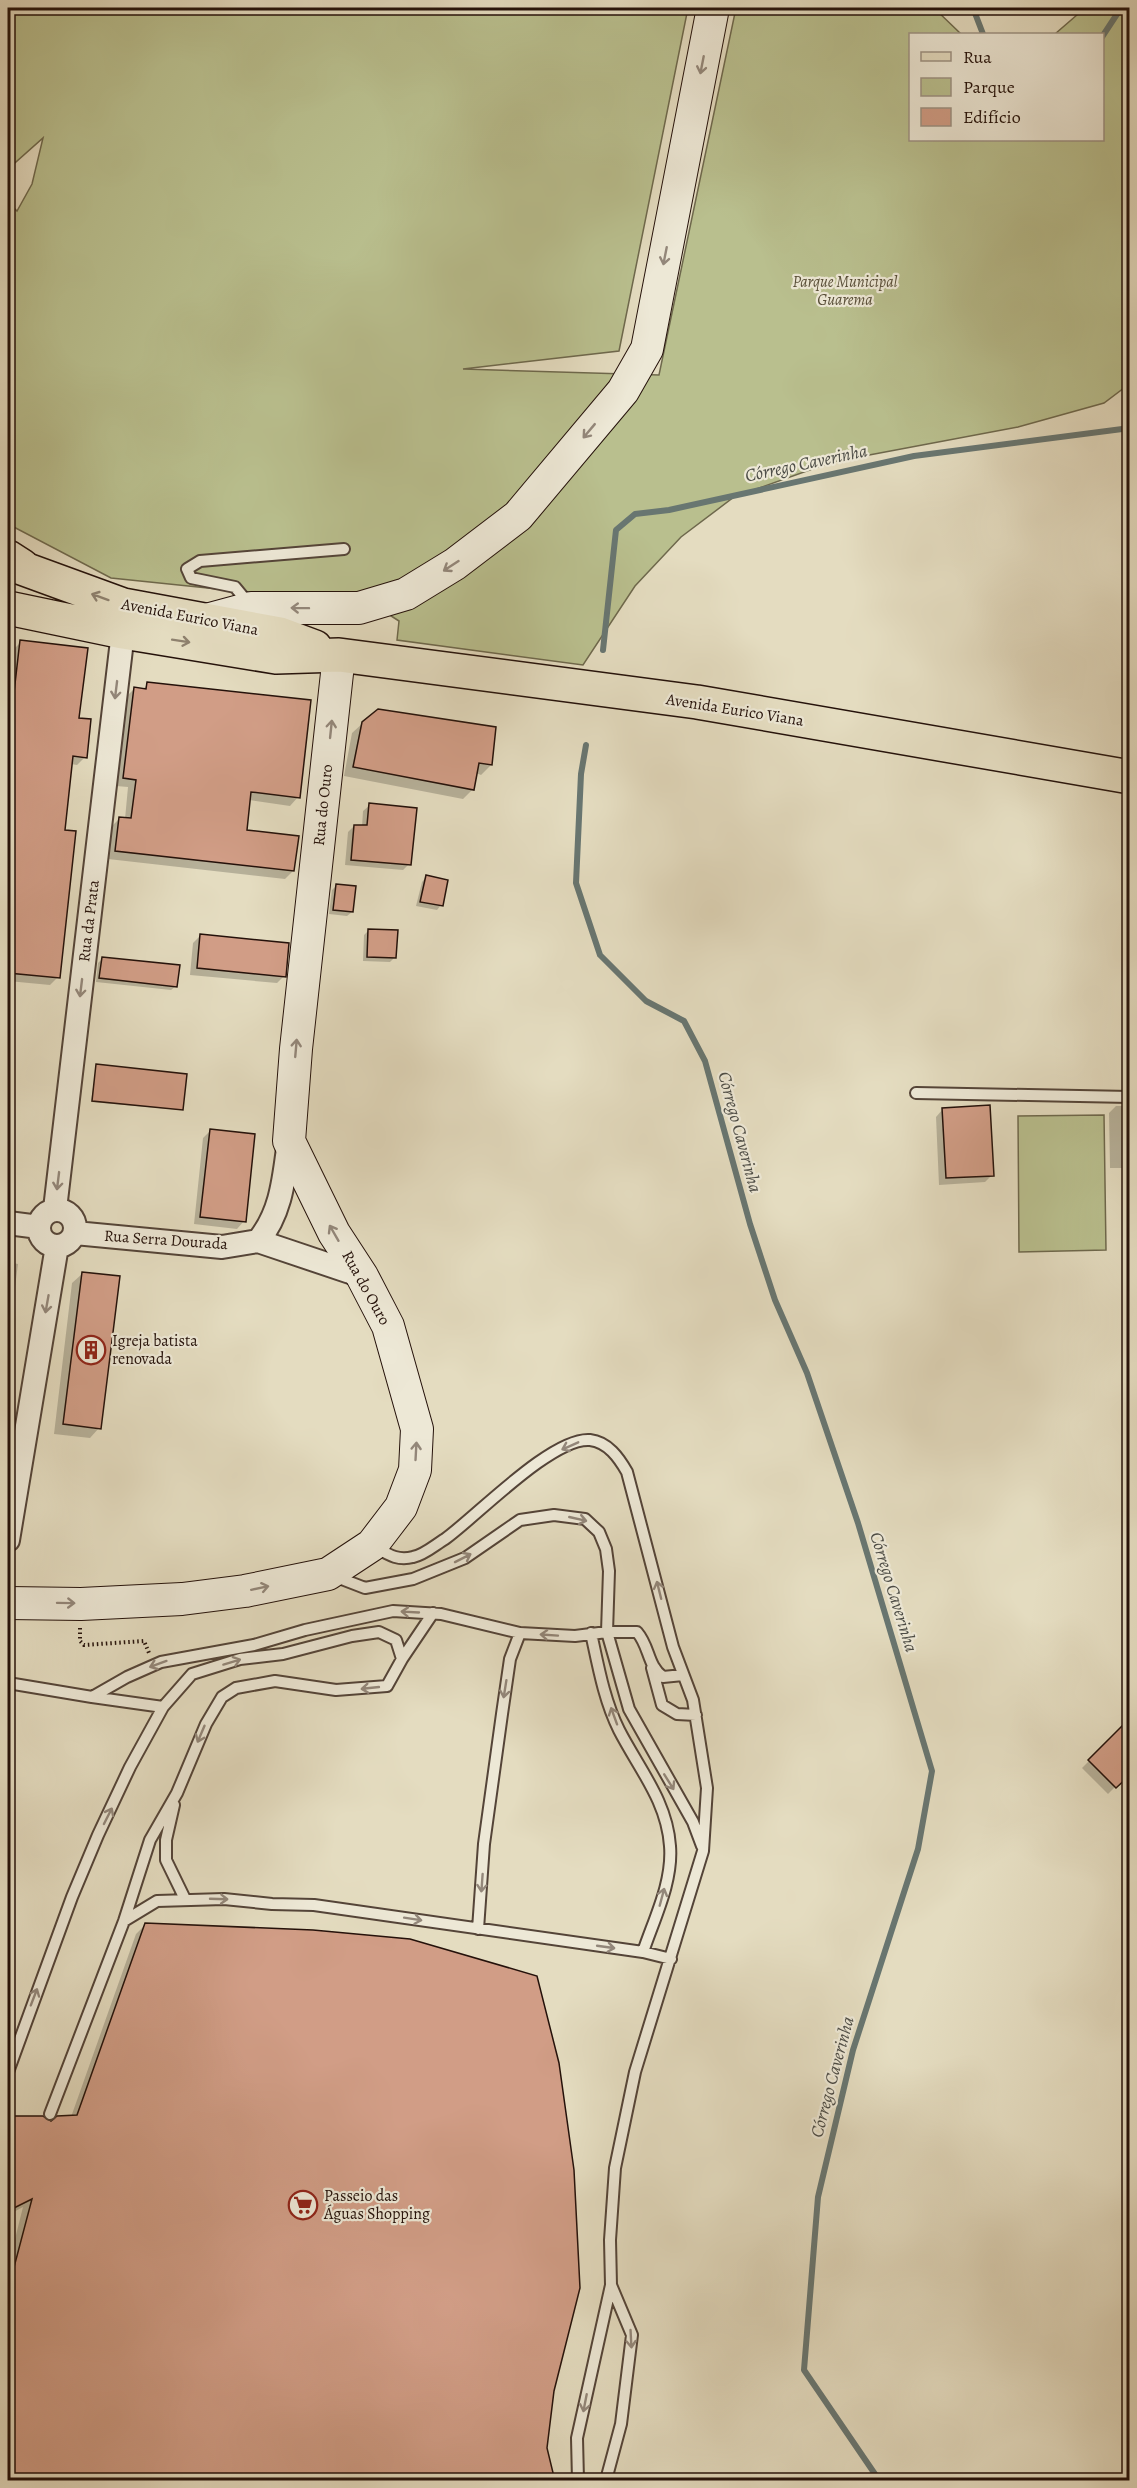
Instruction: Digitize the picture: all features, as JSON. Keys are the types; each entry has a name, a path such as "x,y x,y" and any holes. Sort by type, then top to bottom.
{"main road":[{"name":"Avenida Eurico Viana","path":"12,562 123,605 280,634 339,655"},
{"name":"Avenida Eurico Viana","path":"8,608 123,632 276,657 339,655 566,687 697,702 1130,777"}],"street":[{"path":"203,621 251,608 359,608 406,594 455,564 518,516 623,391 647,349 713,8"},
{"name":"Rua da Prata","path":"55,1209 123,632"},
{"name":"Rua do Ouro","path":"8,1603 81,1604 182,1599 245,1591 328,1574 372,1545 401,1507 415,1470 417,1429 388,1326 362,1276 334,1233 289,1141 296,1049 339,655"},
{"path":"289,1141 280,1200 272,1225 258,1241 362,1276"},
{"path":"8,1540 71,1216 55,1209 44,1215 39,1233 46,1243 66,1240"},
{"path":"8,1222 39,1227"},
{"name":"Rua Serra Dourada","path":"66,1240 222,1247 258,1241"}],"lane":[{"path":"251,608 235,587 191,578 187,569 200,561 344,549"},
{"path":"916,1093 1130,1097"},
{"path":"372,1545 396,1559 415,1557 462,1526 530,1467 574,1442 591,1440 604,1445 617,1455 627,1472 673,1647 696,1715 707,1788 704,1851 635,2072 615,2168 610,2240 611,2284 577,2438 579,2481"},
{"path":"328,1574 365,1588 413,1579 465,1558 520,1520 554,1515 585,1519 599,1532 606,1549 609,1571 607,1632 629,1709 693,1822 704,1851"},
{"path":"92,1697 154,1665 185,1656 254,1645 304,1630 393,1611 433,1613 520,1633 576,1636 591,1633 637,1632 645,1641 662,1705 677,1714 696,1715"},
{"path":"50,2114 124,1921 150,1840 177,1793 206,1724 222,1697 236,1688 275,1681 336,1690 387,1686 433,1613"},
{"path":"8,2072 72,1897 98,1835 130,1767 163,1707 192,1674 240,1659 284,1654 379,1632 396,1640 402,1659"},
{"path":"478,1929 484,1844 501,1714 510,1659 520,1633"},
{"path":"591,1633 611,1710 619,1729 660,1801 670,1847 669,1871 643,1952"},
{"path":"185,1656 192,1674"},
{"path":"652,1668 663,1677 683,1675"},
{"path":"8,1683 163,1707"},
{"path":"177,1793 166,1840 166,1860 184,1899"},
{"path":"124,1921 157,1901 184,1899 314,1905 643,1952 671,1959"},
{"path":"606,2481 621,2424 632,2335 611,2284"}],"path":[{"path":"80,1633 80,1641 84,1645 144,1641 154,1665"}],"green space":[{"name":"Parque Municipal Guarema","path":"8,8 688,8 619,351 463,369 659,375 736,8 934,8 960,33 909,33 909,141 1104,141 1104,33 1056,33 1085,8 1129,8 1129,388 1124,388 1104,403 1018,427 832,462 734,497 681,537 635,586 583,665 397,640 399,621 374,605 111,578 8,524 8,202 17,211 32,184 43,138 8,169"},
{"path":"1104,1115 1106,1250 1019,1252 1018,1116"}],"building":[{"path":"20,640 88,648 79,718 91,719 87,758 73,756 65,830 76,831 60,978 8,973 8,709 12,710"},
{"path":"147,682 311,700 300,798 251,792 247,830 299,836 294,871 115,851 119,817 131,818 136,780 123,778 134,687 146,689"},
{"path":"378,709 496,727 492,765 479,763 474,790 353,767 362,722"},
{"path":"369,803 417,808 411,865 351,860 354,825 367,825"},
{"path":"426,875 448,880 443,906 420,902"},
{"path":"336,884 356,886 353,912 333,910"},
{"path":"368,929 398,930 396,958 367,957"},
{"path":"200,934 289,943 286,977 197,968"},
{"path":"102,957 180,965 177,987 99,978"},
{"path":"96,1064 187,1074 183,1110 92,1101"},
{"path":"990,1105 994,1176 946,1178 942,1108"},
{"path":"210,1129 255,1134 246,1222 200,1217"},
{"name":"Igreja batista renovada","path":"82,1272 120,1276 101,1429 63,1424"},
{"path":"1130,1718 1130,1775 1116,1788 1088,1760"},
{"name":"Passeio das Águas Shopping","path":"145,1923 313,1930 410,1939 537,1976 559,2063 574,2170 580,2288 554,2391 547,2448 555,2481 8,2481 8,2290 32,2199 8,2211 8,2128 12,2116 43,2116 51,2121 57,2116 77,2115"}],"waterway":[{"name":"Córrego Caverinha","path":"973,8 983,33"},
{"name":"Córrego Caverinha","path":"1104,34 1121,8"},
{"name":"Córrego Caverinha","path":"603,650 616,530 635,514 669,510 914,456 1130,428"},
{"name":"Córrego Caverinha","path":"586,745 581,774 576,883 600,955 646,1001 684,1021 705,1061 750,1224 775,1300 807,1373 858,1523 932,1771 918,1849 853,2050 818,2197 804,2370 879,2480"}],"place":[{"name":"Igreja batista renovada","path":"91,1350"},
{"name":"Passeio das Águas Shopping","path":"303,2205"}]}
